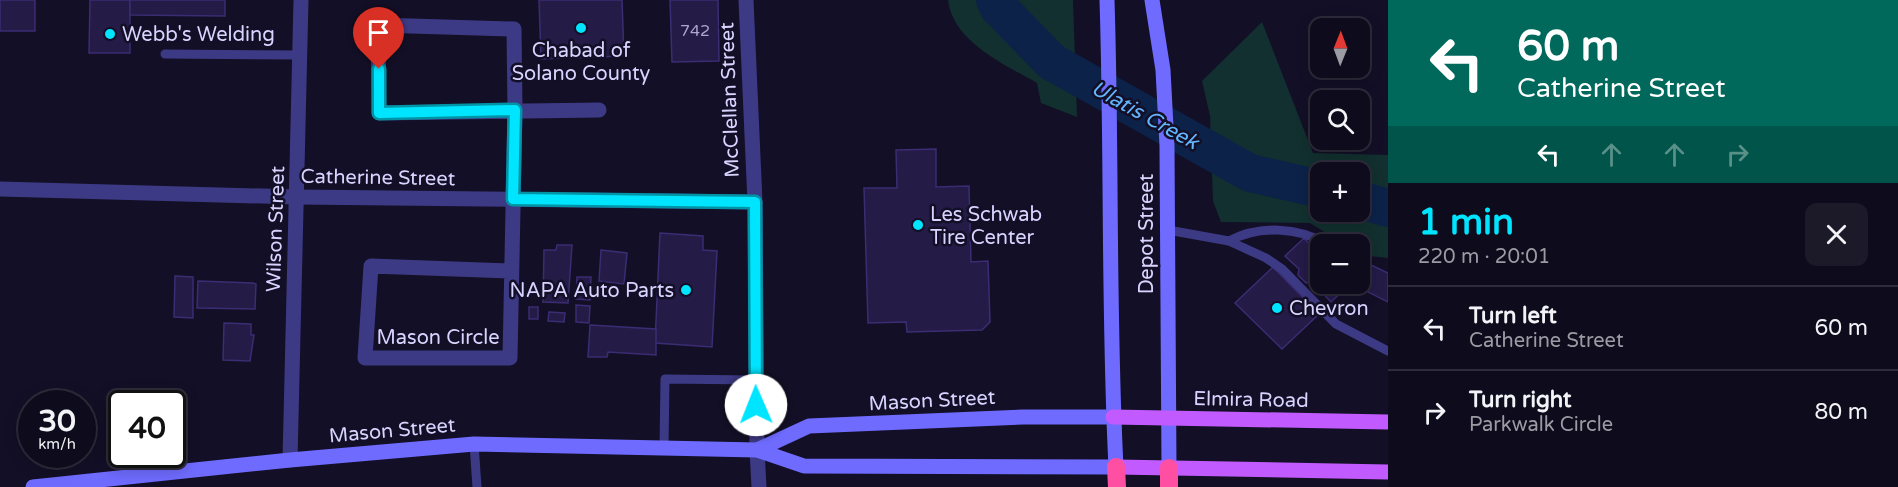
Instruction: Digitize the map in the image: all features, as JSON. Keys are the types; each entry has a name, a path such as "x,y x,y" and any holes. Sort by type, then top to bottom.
{"highway":[{"path":"1116,467 1117,487"},
{"path":"1169,468 1169,487"}],"main road":[{"name":"Depot Street","path":"1107,0 1111,137 1113,417 1116,467"},
{"name":"Depot Street","path":"1152,0 1163,70 1167,146 1169,468"},
{"name":"Mason Street","path":"757,450 809,426 1023,417 1113,417"},
{"name":"Elmira Road","path":"1113,417 1388,422"},
{"name":"Mason Street","path":"33,487 290,460 474,444 757,450 804,466 1116,467"},
{"path":"1116,467 1388,472"}],"street":[{"name":"Wilson Street","path":"290,460 301,0"},
{"name":"McClellan Street","path":"746,0 755,202 755,380 759,487"},
{"path":"515,110 514,29 378,26 379,113 599,110"},
{"name":"Mason Circle","path":"510,271 371,266 365,358 510,358 515,110"},
{"name":"Catherine Street","path":"0,189 297,197 755,202"}],"lane":[{"path":"165,54 301,55"},
{"path":"1167,230 1229,241 1266,258 1282,269 1336,324 1388,351"},
{"path":"1229,241 1247,231 1286,230 1310,237"},
{"path":"664,448 665,380 755,380"},
{"path":"474,444 477,487"}],"green space":[{"path":"948,0 1073,0 1077,117 1041,103 1037,83 996,59 970,40 959,28"},
{"path":"1262,22 1310,150 1313,153 1388,155 1388,258 1370,256 1370,234 1328,234 1310,223 1221,222 1213,201 1210,116 1202,81"}],"building":[{"path":"0,0 35,0 35,31 0,31"},
{"name":"Webb's Welding","path":"90,0 130,0 130,53 89,53"},
{"path":"130,0 225,0 225,16 130,15"},
{"name":"Chabad of Solano County","path":"539,0 622,0 624,56 541,59"},
{"path":"670,0 718,0 719,61 672,62"},
{"name":"Les Schwab Tire Center","path":"936,149 936,187 969,186 971,262 988,261 990,322 982,330 907,332 906,322 868,323 864,188 897,188 896,150"},
{"name":"NAPA Auto Parts","path":"660,233 703,236 703,250 717,251 712,347 655,343"},
{"path":"1304,238 1310,245 1310,282 1306,283 1298,275 1299,269 1285,256"},
{"path":"557,245 572,245 568,303 543,302 544,250 556,250"},
{"path":"601,250 627,253 624,284 599,281"},
{"path":"1370,264 1388,273 1388,302 1370,293"},
{"name":"Chevron","path":"1273,267 1319,314 1282,349 1235,303"},
{"path":"175,276 193,277 193,318 174,317"},
{"path":"577,277 591,277 590,300 576,299"},
{"path":"198,281 256,284 255,309 197,308"},
{"path":"1323,294 1339,294 1331,302"},
{"path":"576,305 590,306 589,323 576,322"},
{"path":"529,307 538,307 538,319 529,319"},
{"path":"549,312 565,313 564,322 548,321"},
{"path":"224,323 251,324 251,335 254,335 250,361 223,360"},
{"path":"590,325 656,329 656,355 608,352 607,357 588,357"}],"waterway":[{"name":"Ulatis Creek","path":"995,0 999,8 1052,62 1250,173 1310,187"},
{"name":"Ulatis Creek","path":"1370,203 1388,208"}],"place":[{"name":"Chabad of Solano County","path":"581,28"},
{"name":"Webb's Welding","path":"110,34"},
{"name":"Les Schwab Tire Center","path":"918,225"},
{"name":"NAPA Auto Parts","path":"686,290"},
{"name":"Chevron","path":"1277,308"}],"route":[{"path":"379,69 379,113 515,110 513,199 755,202 756,405"}]}
